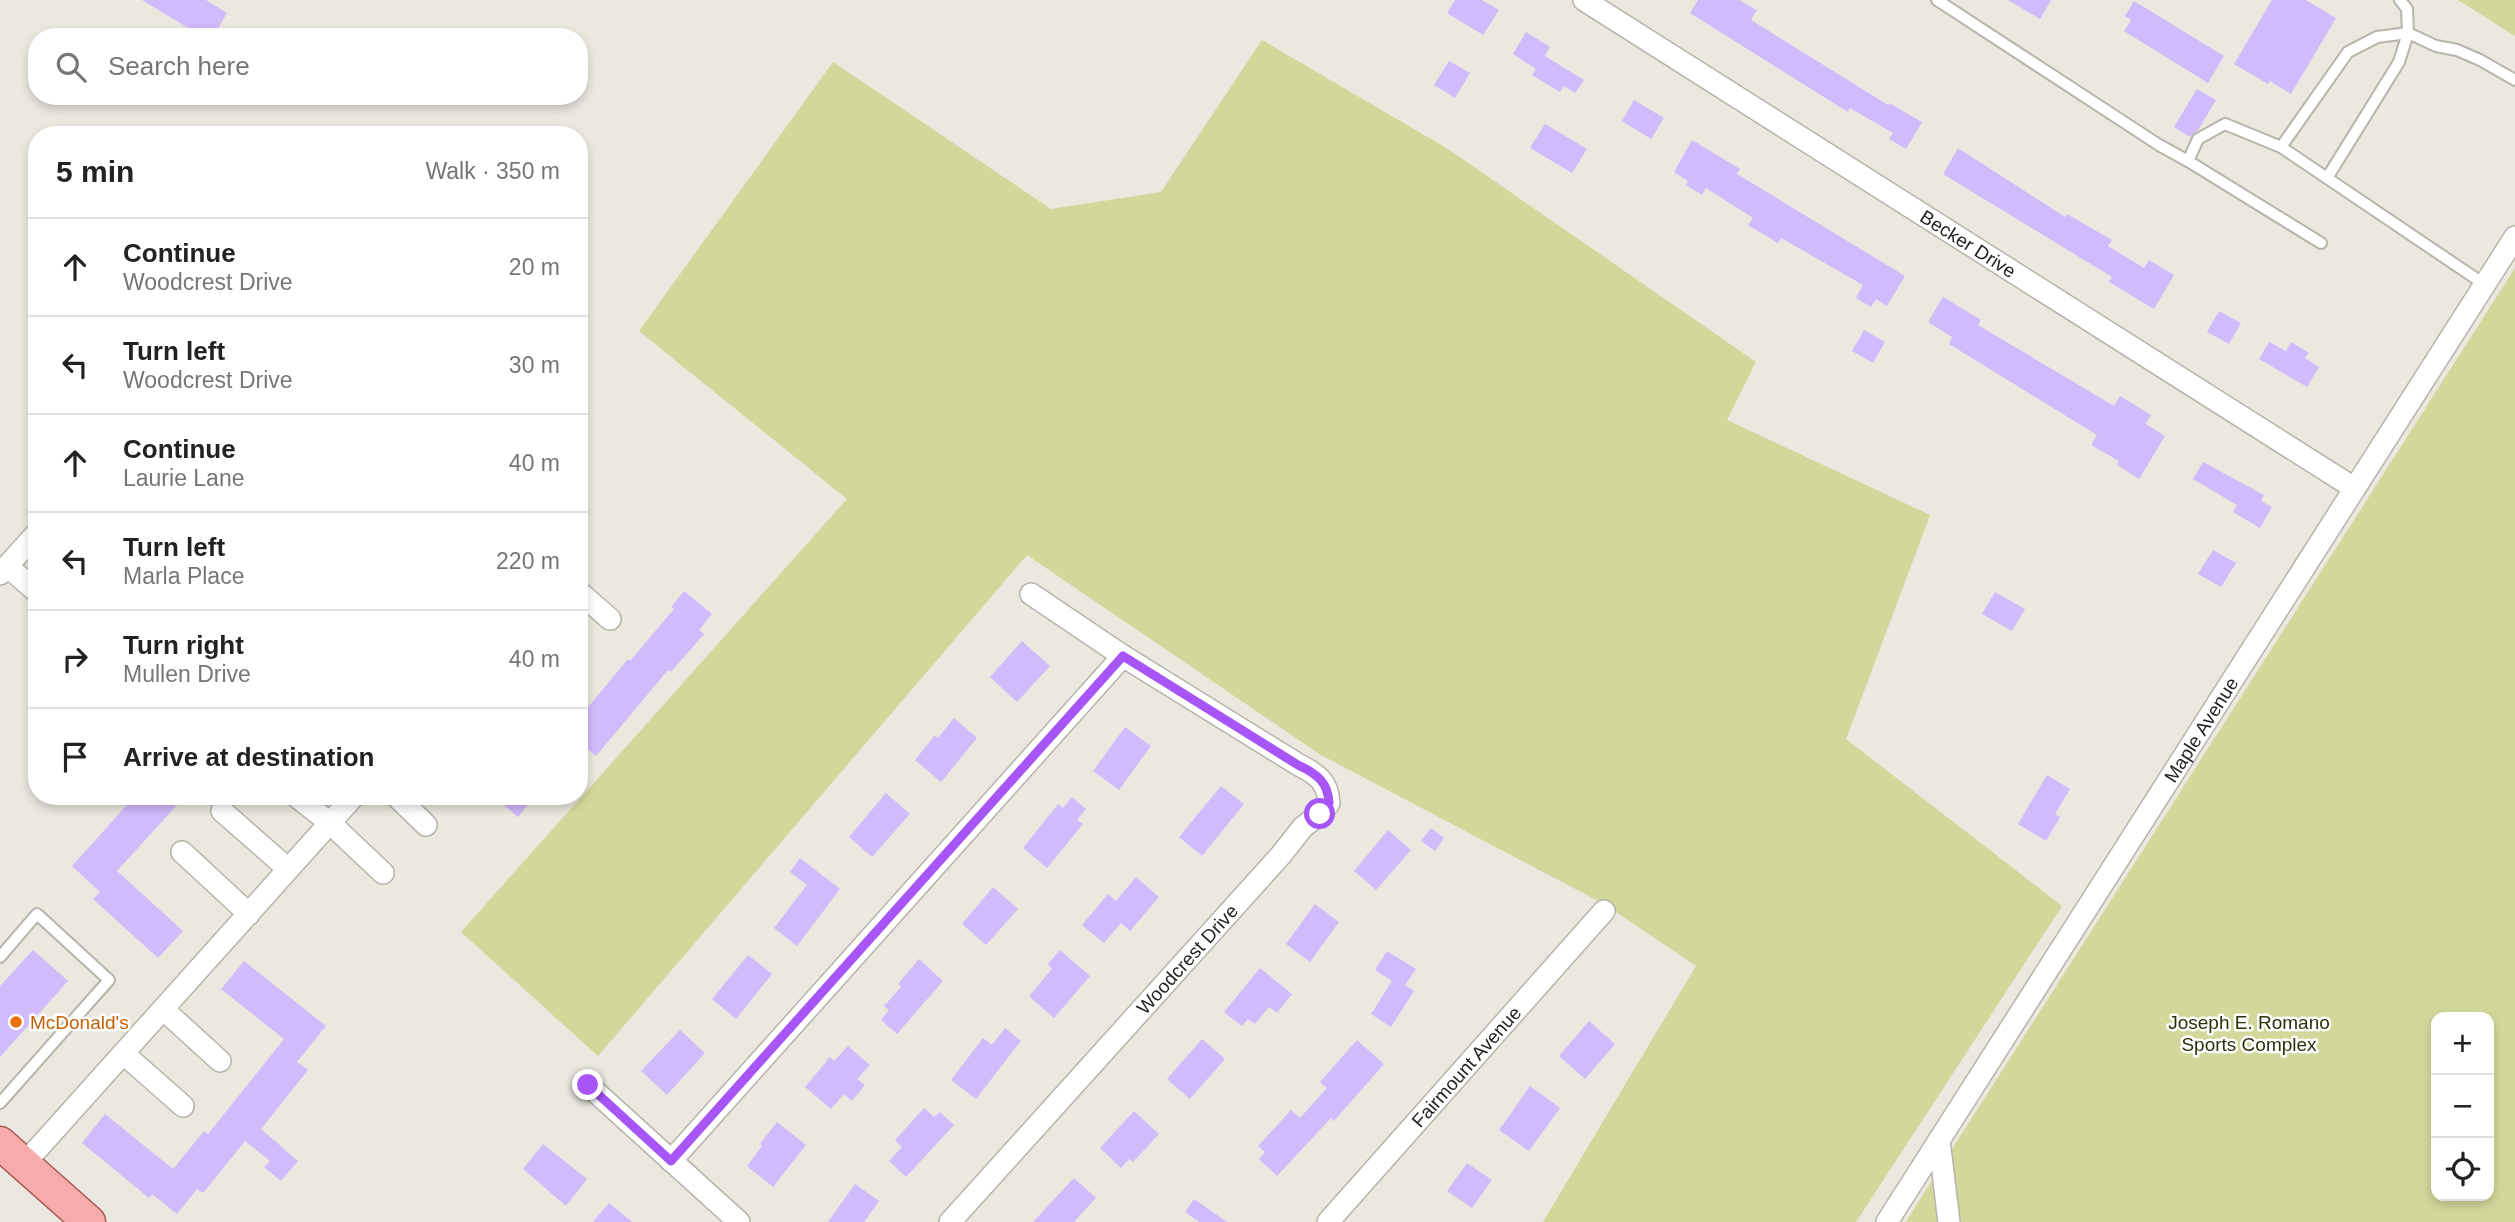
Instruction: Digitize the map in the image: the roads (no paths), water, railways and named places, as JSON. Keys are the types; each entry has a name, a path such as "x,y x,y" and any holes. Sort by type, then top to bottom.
{"main road":[{"path":"0,1143 89,1222"}],"street":[{"name":"Becker Drive","path":"1584,0 2354,488"},
{"name":"Maple Avenue","path":"1896,1219 1939,1140 2515,237"},
{"path":"28,543 4,570 28,586"},
{"path":"671,1161 1123,656 1031,594"},
{"path":"588,600 610,619"},
{"name":"Woodcrest Drive","path":"950,1222 1303,827 1329,803 1325,782 1312,771 1298,765 1123,656"},
{"path":"307,805 383,873"},
{"path":"24,1164 125,1055 346,805"},
{"path":"405,805 426,825"},
{"path":"222,811 288,869"},
{"path":"182,852 248,914"},
{"name":"Fairmount Avenue","path":"1328,1222 1604,911"},
{"path":"164,1010 220,1061"},
{"path":"125,1055 183,1106"},
{"path":"588,1085 739,1222"},
{"path":"1939,1140 1950,1222"}],"lane":[{"path":"1937,0 2159,145 2321,243"},
{"path":"2327,178 2399,62 2408,33 2407,9 2400,0"},
{"path":"2281,146 2348,52 2377,37 2408,33 2436,46 2457,50 2480,60 2515,80"},
{"path":"2188,161 2199,139 2225,124 2281,146 2484,284"},
{"path":"0,957 37,915 109,980 0,1103"}],"place":[{"name":"McDonald's","path":"16,1022"}],"park label":[{"name":"Joseph E. Romano Sports Complex","path":"2249,1033"}]}
